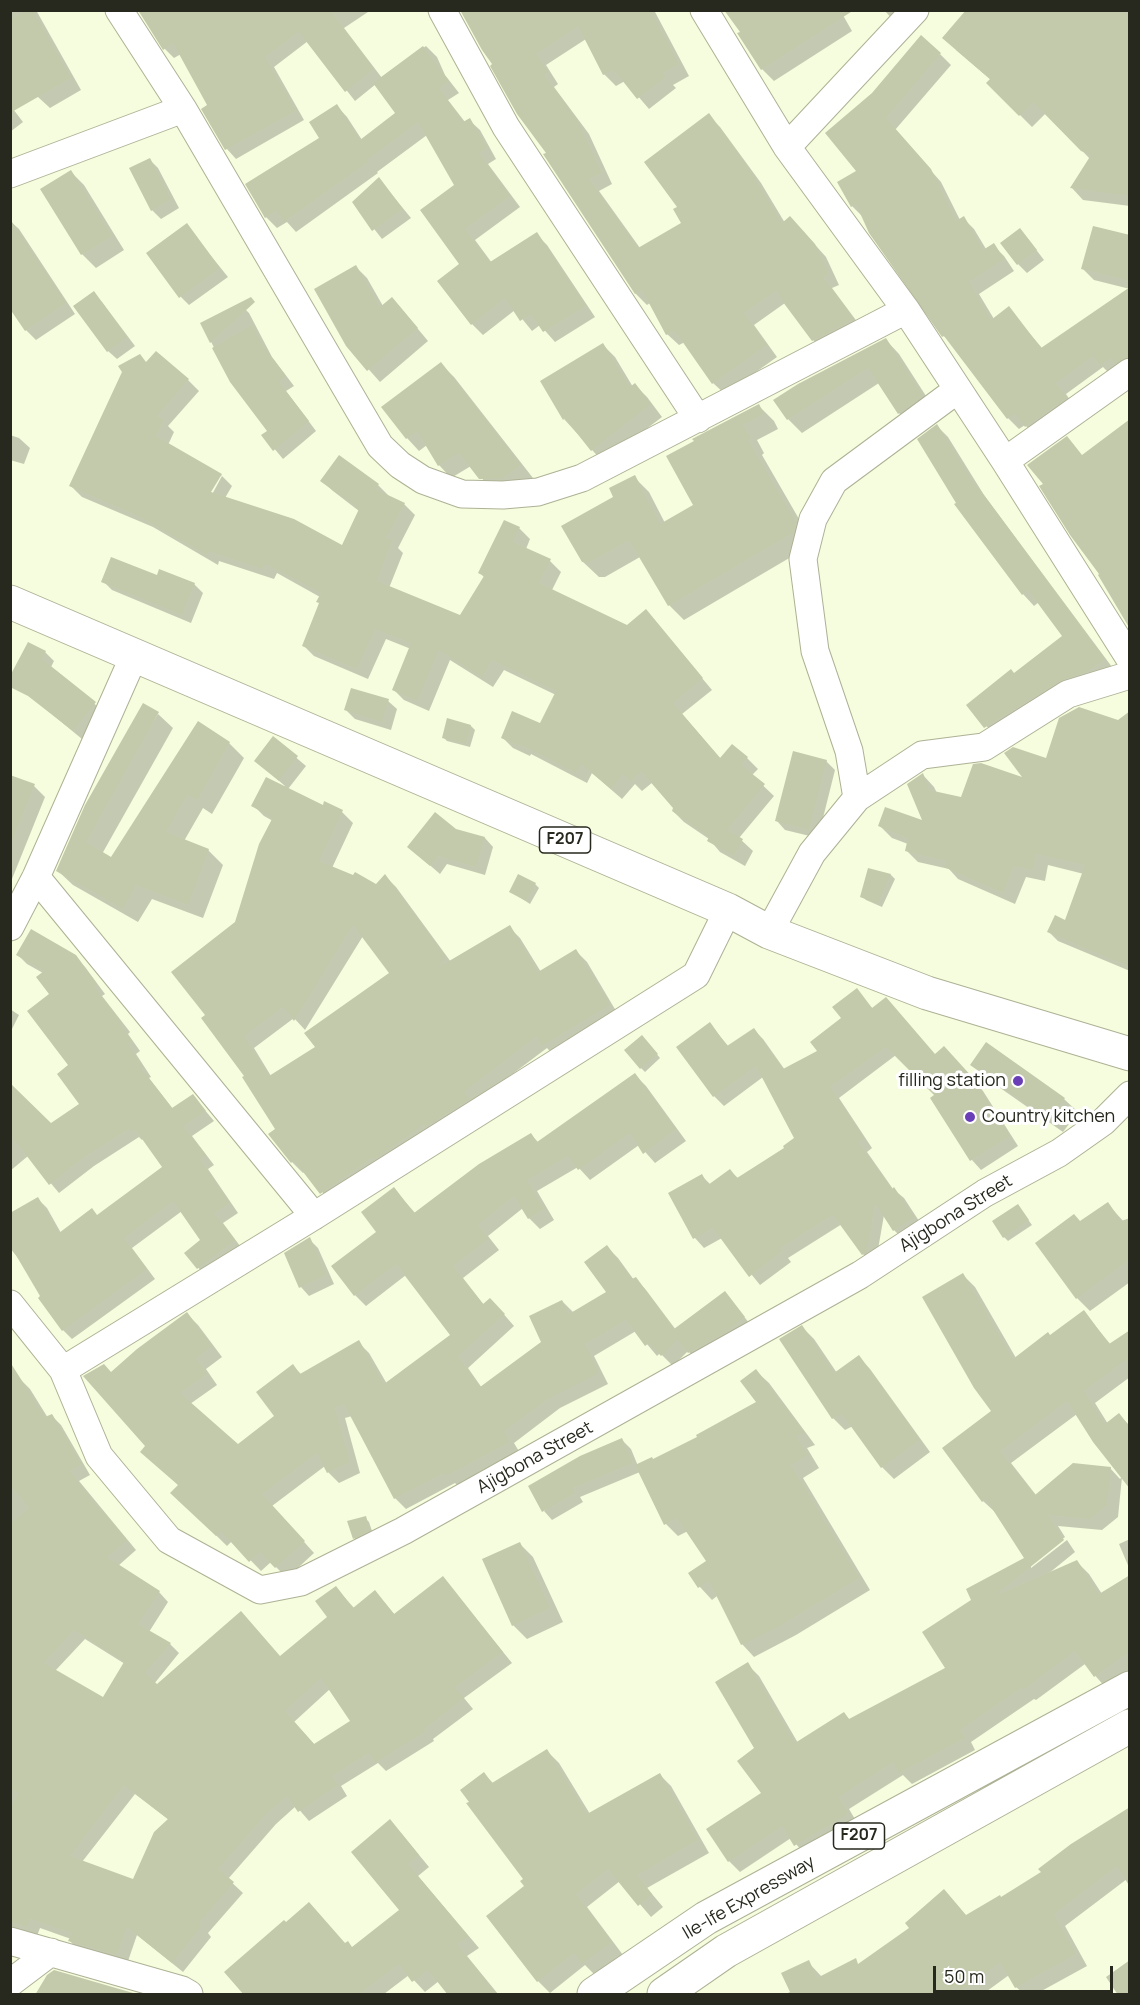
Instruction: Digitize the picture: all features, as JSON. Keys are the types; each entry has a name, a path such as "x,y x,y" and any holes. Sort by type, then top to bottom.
{"main road":[{"name":"F207","path":"10,602 728,910 769,932 927,993 1130,1054"},
{"name":"Ile-Ife Expressway","path":"594,1995 706,1918 1130,1688"},
{"name":"Ile-Ife Expressway","path":"664,1995 726,1951 1130,1726"}],"street":[{"path":"119,10 183,109 380,446 400,465 423,480 462,494 502,495 538,492 582,478 906,310"},
{"path":"442,10 506,128 698,418"},
{"path":"704,10 787,147 906,310 1130,659"},
{"path":"787,147 915,10"},
{"path":"10,174 183,109"},
{"path":"1005,461 1130,372"},
{"path":"857,798 849,751 814,651 802,559 813,519 834,481 957,390"},
{"path":"10,927 36,877 135,656"},
{"path":"769,932 812,853 857,798 922,755 984,747 1068,694 1130,675"},
{"path":"36,877 314,1216"},
{"path":"63,1370 314,1216 696,975 728,910"},
{"name":"Ajigbona Street","path":"10,1304 63,1370 99,1456 169,1540 260,1590 301,1582 403,1532 860,1275 985,1193 1059,1153 1103,1122 1130,1095"},
{"path":"10,1941 182,1990 189,1995"},
{"path":"10,1983 51,1952"}],"building":[{"path":"27,10 33,10 71,78 10,113 10,20"},
{"path":"138,10 330,10 374,69 345,92 299,32 265,57 296,111 225,150 201,109 207,105 173,43 163,50"},
{"path":"460,10 651,11 679,64 663,73 666,77 637,99 614,70 603,75 578,26 536,54 548,72 544,75 578,121 602,173 589,179 638,248 681,223 673,209 677,207 644,162 709,113 750,170 782,223 790,216 815,244 829,274 823,277 854,319 812,341 783,302 777,290 744,313 767,345 712,384 675,331 666,335 642,290 635,294 543,154 546,153 517,114 490,66 492,64"},
{"path":"724,10 854,10 761,70 737,33 740,32"},
{"path":"966,10 1130,10 1130,196 1070,188 1091,155 1081,151 1033,102 1019,116 986,83 990,79 942,38"},
{"path":"921,35 941,53 886,118 931,169 956,221 964,216 983,250 994,243 1004,259 969,282 991,320 1009,306 1041,348 1130,287 1130,356 1115,364 1111,358 1100,366 1093,356 1056,383 1067,398 1025,427 1015,413 1007,419 944,336 942,337 869,233 856,204 851,207 837,182 856,171 825,133 872,93"},
{"path":"423,46 449,81 439,88 463,122 470,118 487,148 479,153 510,196 465,229 490,262 537,232 586,306 543,332 531,314 520,321 505,298 471,325 437,281 459,264 420,210 454,185 418,122 367,160 368,162 284,222 276,211 265,218 245,184 319,138 309,122 337,104 360,140 395,113 373,83"},
{"path":"150,158 171,199 151,211 129,168"},
{"path":"71,170 112,236 81,255 40,189"},
{"path":"379,177 403,209 372,231 352,202"},
{"path":"10,219 66,303 25,331 10,309"},
{"path":"187,223 220,268 179,298 146,253"},
{"path":"1093,226 1130,235 1130,281 1081,269"},
{"path":"1020,228 1037,250 1017,265 1000,243"},
{"path":"356,265 380,307 392,297 418,328 367,371 346,346 314,289"},
{"path":"94,291 127,337 107,352 73,306"},
{"path":"251,297 255,302 210,343 200,323"},
{"path":"252,325 264,347 286,376 279,382 309,421 273,451 261,435 267,431 230,382 212,348"},
{"path":"886,338 923,396 898,414 868,368 787,420 773,400 798,384"},
{"path":"603,343 630,387 635,383 651,404 591,451 565,418 563,420 540,381"},
{"path":"156,351 189,379 157,416 164,420 156,436 222,474 211,492 294,519 342,545 359,509 320,481 339,455 379,484 375,489 405,503 386,538 392,540 377,581 460,615 484,576 478,573 504,520 520,527 513,542 551,559 539,583 627,625 646,609 703,678 673,703 720,758 732,744 748,757 741,765 765,784 727,830 743,839 734,856 707,841 709,837 672,811 673,808 641,771 631,782 623,774 611,789 581,764 576,773 520,744 519,746 501,738 512,711 540,723 556,691 492,660 482,677 439,650 417,701 392,690 411,643 375,629 357,669 302,646 321,593 266,564 263,569 208,551 207,555 140,517 69,486 122,372 118,366 140,354 146,362"},
{"path":"441,362 521,465 502,479 479,479 459,453 438,466 417,431 406,439 381,407"},
{"path":"759,404 764,414 743,425 751,438 748,440 796,522 794,532 668,606 629,540 590,562 582,562 561,526 613,497 609,488 635,475 660,524 693,505 666,456 694,441 692,439"},
{"path":"1130,419 1130,629 1099,574 1070,535 1039,486 1043,484 1027,465 1067,436 1082,455"},
{"path":"937,424 977,488 1105,659 1087,672 1060,681 984,728 966,705 1011,669 1014,673 1062,636 1028,590 1022,595 954,504 956,503 917,439"},
{"path":"111,557 157,575 159,569 195,583 182,615 101,582"},
{"path":"28,642 46,651 42,659 96,702 73,731 28,696 10,687 10,676"},
{"path":"351,688 389,699 382,722 344,710"},
{"path":"143,703 159,712 86,842 111,857 198,721 230,742 197,800 187,795 166,832 209,849 188,905 136,885 123,909 56,871 85,805"},
{"path":"1079,707 1118,720 1130,711 1130,967 1047,932 1055,915 1065,920 1085,865 1036,854 1033,870 1014,866 1003,893 944,867 947,861 905,851 908,838 878,826 885,807 922,820 907,784 923,773 929,790 961,797 973,764 981,763 1022,777 1004,753 1013,747 1046,758 1059,718"},
{"path":"447,718 471,725 466,744 442,738"},
{"path":"273,736 298,756 279,781 254,761"},
{"path":"793,751 827,760 809,830 775,821"},
{"path":"10,775 35,784 11,843 10,843"},
{"path":"266,777 323,805 324,801 343,810 319,861 353,875 355,872 376,884 385,874 446,957 439,967 510,925 538,972 576,949 610,1005 542,1046 537,1036 464,1092 470,1099 427,1126 425,1124 320,1194 294,1160 291,1163 268,1134 275,1129 242,1077 244,1076 201,1018 205,1015 171,972 235,922 259,844 272,819 251,806","holes":["353,925 389,973 304,1033 315,1047 269,1076 244,1036 283,1007 294,1021"]},
{"path":"435,812 456,829 485,837 476,867 438,856 430,866 407,847"},
{"path":"868,868 891,874 878,904 860,897"},
{"path":"518,874 536,883 526,901 509,892"},
{"path":"31,929 76,955 97,984 94,986 132,1041 128,1044 143,1067 141,1068 172,1108 193,1094 206,1111 183,1126 206,1155 200,1159 230,1203 214,1213 235,1240 197,1269 184,1253 200,1240 173,1201 124,1238 147,1269 62,1331 38,1298 40,1296 10,1245 10,1213 38,1197 59,1233 92,1208 97,1215 162,1167 135,1129 131,1132 129,1129 84,1157 49,1185 10,1134 10,1083 51,1123 79,1104 57,1074 68,1065 27,1011 49,994 36,977 44,971 16,955"},
{"path":"857,988 872,1008 886,997 935,1054 944,1046 974,1079 1010,1136 970,1161 930,1098 934,1095 886,1047 830,1087 864,1138 858,1142 892,1189 894,1187 914,1217 893,1231 875,1203 867,1252 862,1255 833,1215 780,1248 782,1251 749,1277 713,1228 693,1239 668,1193 702,1174 708,1185 730,1169 737,1178 784,1148 783,1146 794,1138 756,1066 713,1097 676,1047 710,1022 727,1046 754,1028 783,1069 817,1051 810,1042 841,1018 832,1007"},
{"path":"642,1035 658,1054 640,1069 624,1050"},
{"name":"filling station","path":"986,1042 1065,1098 1049,1120 970,1065"},
{"path":"635,1073 676,1129 643,1154 630,1133 578,1170 568,1156 527,1180 544,1209 528,1219 514,1196 478,1225 489,1239 453,1266 483,1304 490,1298 505,1314 458,1356 480,1387 541,1342 529,1316 562,1300 569,1314 606,1292 584,1262 607,1245 632,1279 636,1277 674,1329 725,1291 745,1317 723,1334 688,1353 678,1340 661,1356 649,1343 645,1346 626,1320 585,1344 599,1373 549,1398 504,1431 510,1442 446,1476 444,1473 394,1499 344,1404 335,1408 350,1462 327,1473 317,1453 262,1494 305,1541 275,1568 260,1552 249,1562 221,1531 216,1536 170,1493 178,1485 140,1452 145,1446 83,1376 104,1364 111,1372 137,1349 187,1312 212,1346 196,1358 207,1374 180,1393 238,1444 274,1416 256,1392 293,1364 300,1374 359,1340 384,1384 450,1335 396,1264 354,1296 331,1266 376,1232 361,1212 394,1187 414,1213 479,1164 531,1133 537,1142"},
{"path":"1108,1202 1121,1221 1130,1218 1130,1259 1076,1299 1035,1243 1074,1214 1080,1221"},
{"path":"1018,1204 1029,1220 1003,1238 992,1221"},
{"path":"310,1237 326,1275 299,1288 284,1253"},
{"path":"963,1273 1013,1359 1048,1332 1050,1335 1084,1310 1109,1344 1130,1330 1130,1357 1084,1391 1105,1424 1119,1413 1130,1427 1130,1489 1093,1442 1067,1401 1000,1451 1035,1495 1073,1463 1111,1467 1107,1505 1090,1519 1048,1515 1064,1540 999,1592 1000,1594 1077,1560 1099,1594 1130,1575 1130,1651 1094,1677 1075,1651 1023,1690 1021,1688 960,1730 965,1738 899,1773 893,1762 839,1797 848,1814 794,1846 782,1826 728,1862 706,1829 761,1793 737,1761 754,1748 715,1682 748,1662 795,1743 844,1712 849,1719 945,1668 922,1632 971,1600 966,1589 1024,1558 986,1499 982,1502 942,1448 991,1411 974,1388 922,1297"},
{"path":"802,1325 834,1373 859,1355 920,1440 881,1468 842,1414 832,1419 779,1339"},
{"path":"10,1362 45,1417 52,1414 82,1464 70,1471 127,1540 107,1557 160,1591 138,1624 171,1643 145,1673 157,1684 241,1611 280,1656 327,1617 315,1601 336,1586 353,1608 375,1590 394,1614 443,1576 503,1652 455,1687 464,1698 424,1729 426,1731 375,1763 369,1753 332,1776 338,1785 298,1812 287,1796 266,1814 218,1869 234,1882 199,1923 202,1926 172,1963 127,1927 117,1955 68,1941 72,1933 30,1919 27,1927 10,1922 10,1807 19,1793 10,1787 10,1524 29,1508 10,1484","holes":["74,1630 124,1662 103,1697 44,1663","321,1678 350,1721 314,1744 285,1711","124,1785 168,1819 154,1832 133,1879 70,1856"]},
{"path":"756,1369 804,1432 796,1436 808,1455 791,1465 859,1578 783,1624 741,1645 709,1581 698,1588 688,1573 706,1561 677,1518 664,1525 635,1465 652,1457 653,1459 697,1437 696,1435 756,1402 740,1381"},
{"path":"622,1438 633,1463 573,1488 575,1493 542,1512 528,1486 580,1456"},
{"path":"366,1516 370,1530 353,1539 347,1521"},
{"path":"520,1542 550,1608 512,1626 482,1559"},
{"path":"547,1749 587,1814 660,1773 698,1840 637,1875 652,1894 638,1906 608,1869 576,1894 612,1942 582,1964 574,1953 537,1982 486,1916 524,1886 520,1881 523,1879 466,1803 469,1802 460,1790 484,1772 492,1783"},
{"path":"1130,1807 1130,1887 1117,1866 1054,1914 1076,1954 1015,1988 1000,1962 960,1992 956,1986 945,1995 784,1995 790,1992 781,1973 809,1960 817,1978 856,1958 858,1964 909,1928 905,1923 944,1889 966,1915 1041,1872 1038,1869 1071,1844"},
{"path":"390,1819 419,1855 408,1864 469,1937 457,1944 497,1995 448,1995 428,1970 412,1982 399,1964 358,1995 244,1995 224,1972 284,1920 286,1922 309,1902 345,1943 348,1941 352,1947 399,1910 351,1852"},
{"path":"1130,1960 1130,1995 1118,1995 1106,1977"},
{"path":"54,1970 140,1995 35,1995 47,1975"}],"place":[{"name":"filling station","path":"1018,1081"},
{"name":"Country kitchen","path":"970,1117"}]}
